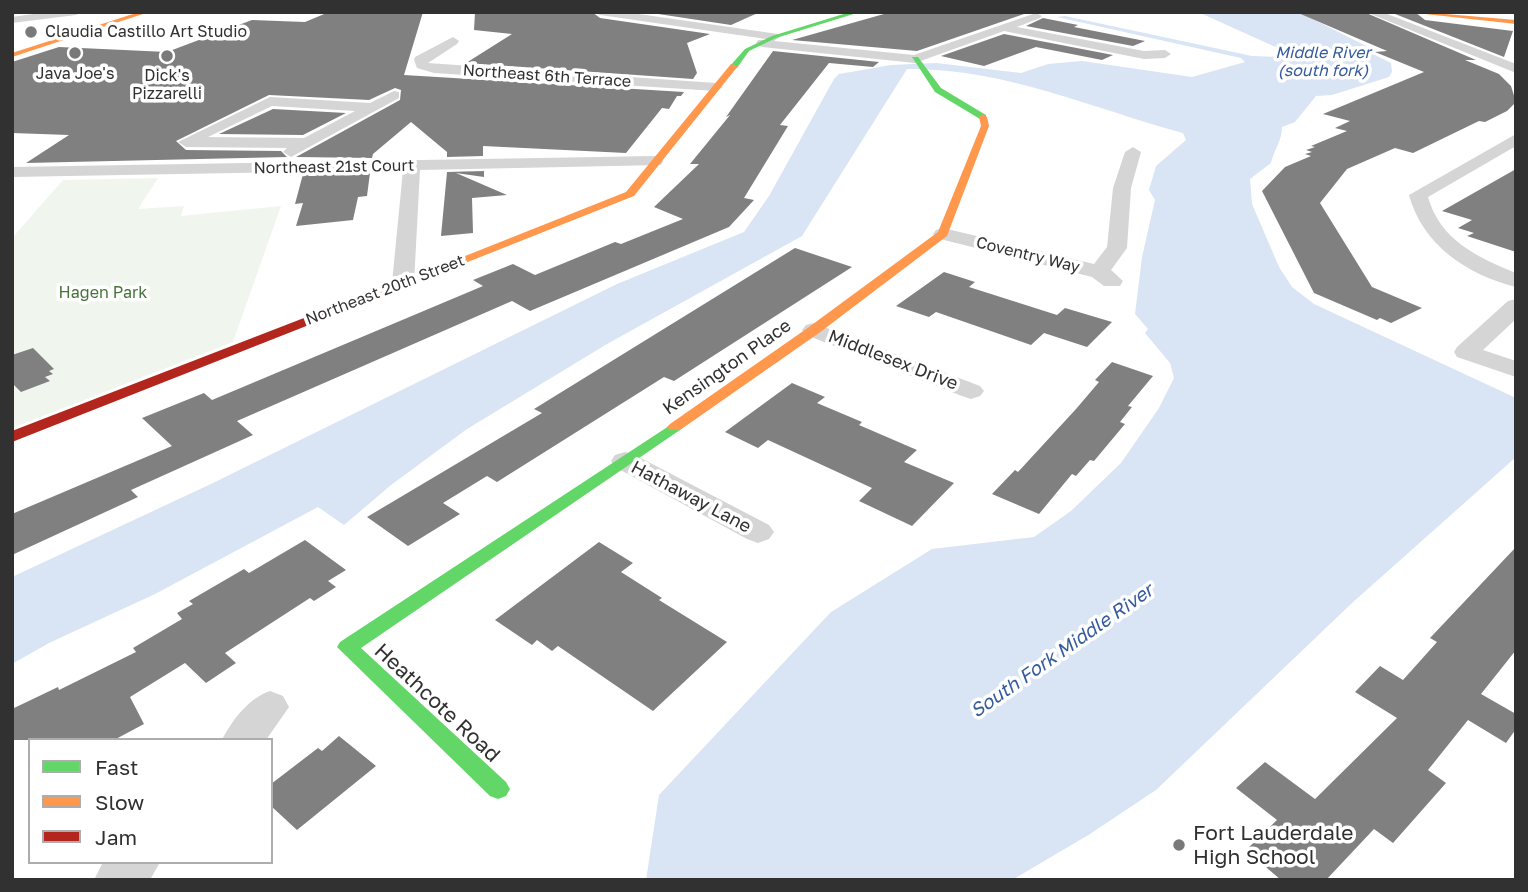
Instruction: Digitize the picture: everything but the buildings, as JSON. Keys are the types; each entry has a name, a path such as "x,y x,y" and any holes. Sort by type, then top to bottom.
{"street":[{"path":"12,20 76,12"},
{"path":"99,12 120,20"},
{"path":"12,55 146,12"},
{"path":"600,12 679,22 768,40 915,59 1036,16"},
{"path":"679,22 703,12"},
{"path":"768,40 857,12"},
{"path":"1371,12 1516,66"},
{"path":"1425,12 1516,22"},
{"path":"1005,28 1144,55 1165,54"},
{"name":"Northeast 20th Street","path":"12,437 630,194 747,50 768,40"},
{"name":"Northeast 6th Terrace","path":"453,41 420,60 422,65 434,69 716,87"},
{"path":"915,59 928,80 939,90 984,116 985,126 943,234"},
{"path":"264,168 394,95"},
{"path":"305,143 187,142 270,101 370,107"},
{"path":"1516,139 1418,195 1421,213 1437,237 1467,260 1516,281"},
{"name":"Coventry Way","path":"943,234 1105,277 1117,248 1122,188 1133,152"},
{"name":"Northeast 21st Court","path":"12,172 655,161"},
{"path":"403,284 412,166"},
{"name":"Kensington Place","path":"347,647 625,461 814,330 943,234"},
{"path":"1516,306 1466,352 1516,370"},
{"name":"Middlesex Drive","path":"814,330 971,391"},
{"name":"Hathaway Lane","path":"625,461 758,533"},
{"name":"Heathcote Road","path":"347,647 498,789"},
{"path":"244,738 270,707"},
{"path":"116,880 136,864"}],"green space":[{"name":"Hagen Park","path":"158,178 138,209 184,206 181,216 281,206 233,342 12,428 12,238 63,180"}],"water":[{"path":"1198,12 1299,12 1368,47 1365,50 1391,63 1392,72 1389,77 1332,95 1316,96 1295,122 1282,127 1271,163 1250,179 1252,204 1279,267 1292,287 1314,304 1516,398 1516,457 1352,603 1156,790 1090,834 1012,880 646,880 659,795 831,612 932,549 1034,537 1071,511 1121,463 1159,408 1174,378 1170,363 1145,333 1148,329 1135,314 1142,257 1155,200 1149,190 1156,166 1186,140 1183,133 1013,82 943,70 907,69 802,236 607,344 467,429 391,485 344,525 318,507 155,594 49,643 12,664 12,577 213,483 617,284 744,232 769,196 839,74 891,65 936,63 1021,73 1048,64 1082,61 1192,77 1245,62 1241,58 1057,17 1065,16 1252,56 1280,57 1291,54"}],"traffic: fast":[{"path":"734,66 747,50 774,37 857,12"},
{"path":"915,59 938,90 983,117"},
{"path":"498,789 347,647 675,427"}],"traffic: slow":[{"path":"12,55 146,12"},
{"path":"1425,12 1516,22"},
{"path":"353,303 630,194 734,66"},
{"path":"675,427 814,330 943,234 985,126 983,117"}],"traffic: jam":[{"path":"12,437 353,303"}],"place":[{"name":"Claudia Castillo Art Studio","path":"31,32"},
{"name":"Java Joe's","path":"75,53"},
{"name":"Dick's Pizzarelli","path":"167,56"},
{"name":"Fort Lauderdale High School","path":"1179,845"}],"water label":[{"name":"Middle River (south fork)","path":"1323,62"},
{"name":"South Fork Middle River","path":"1062,651"}]}
